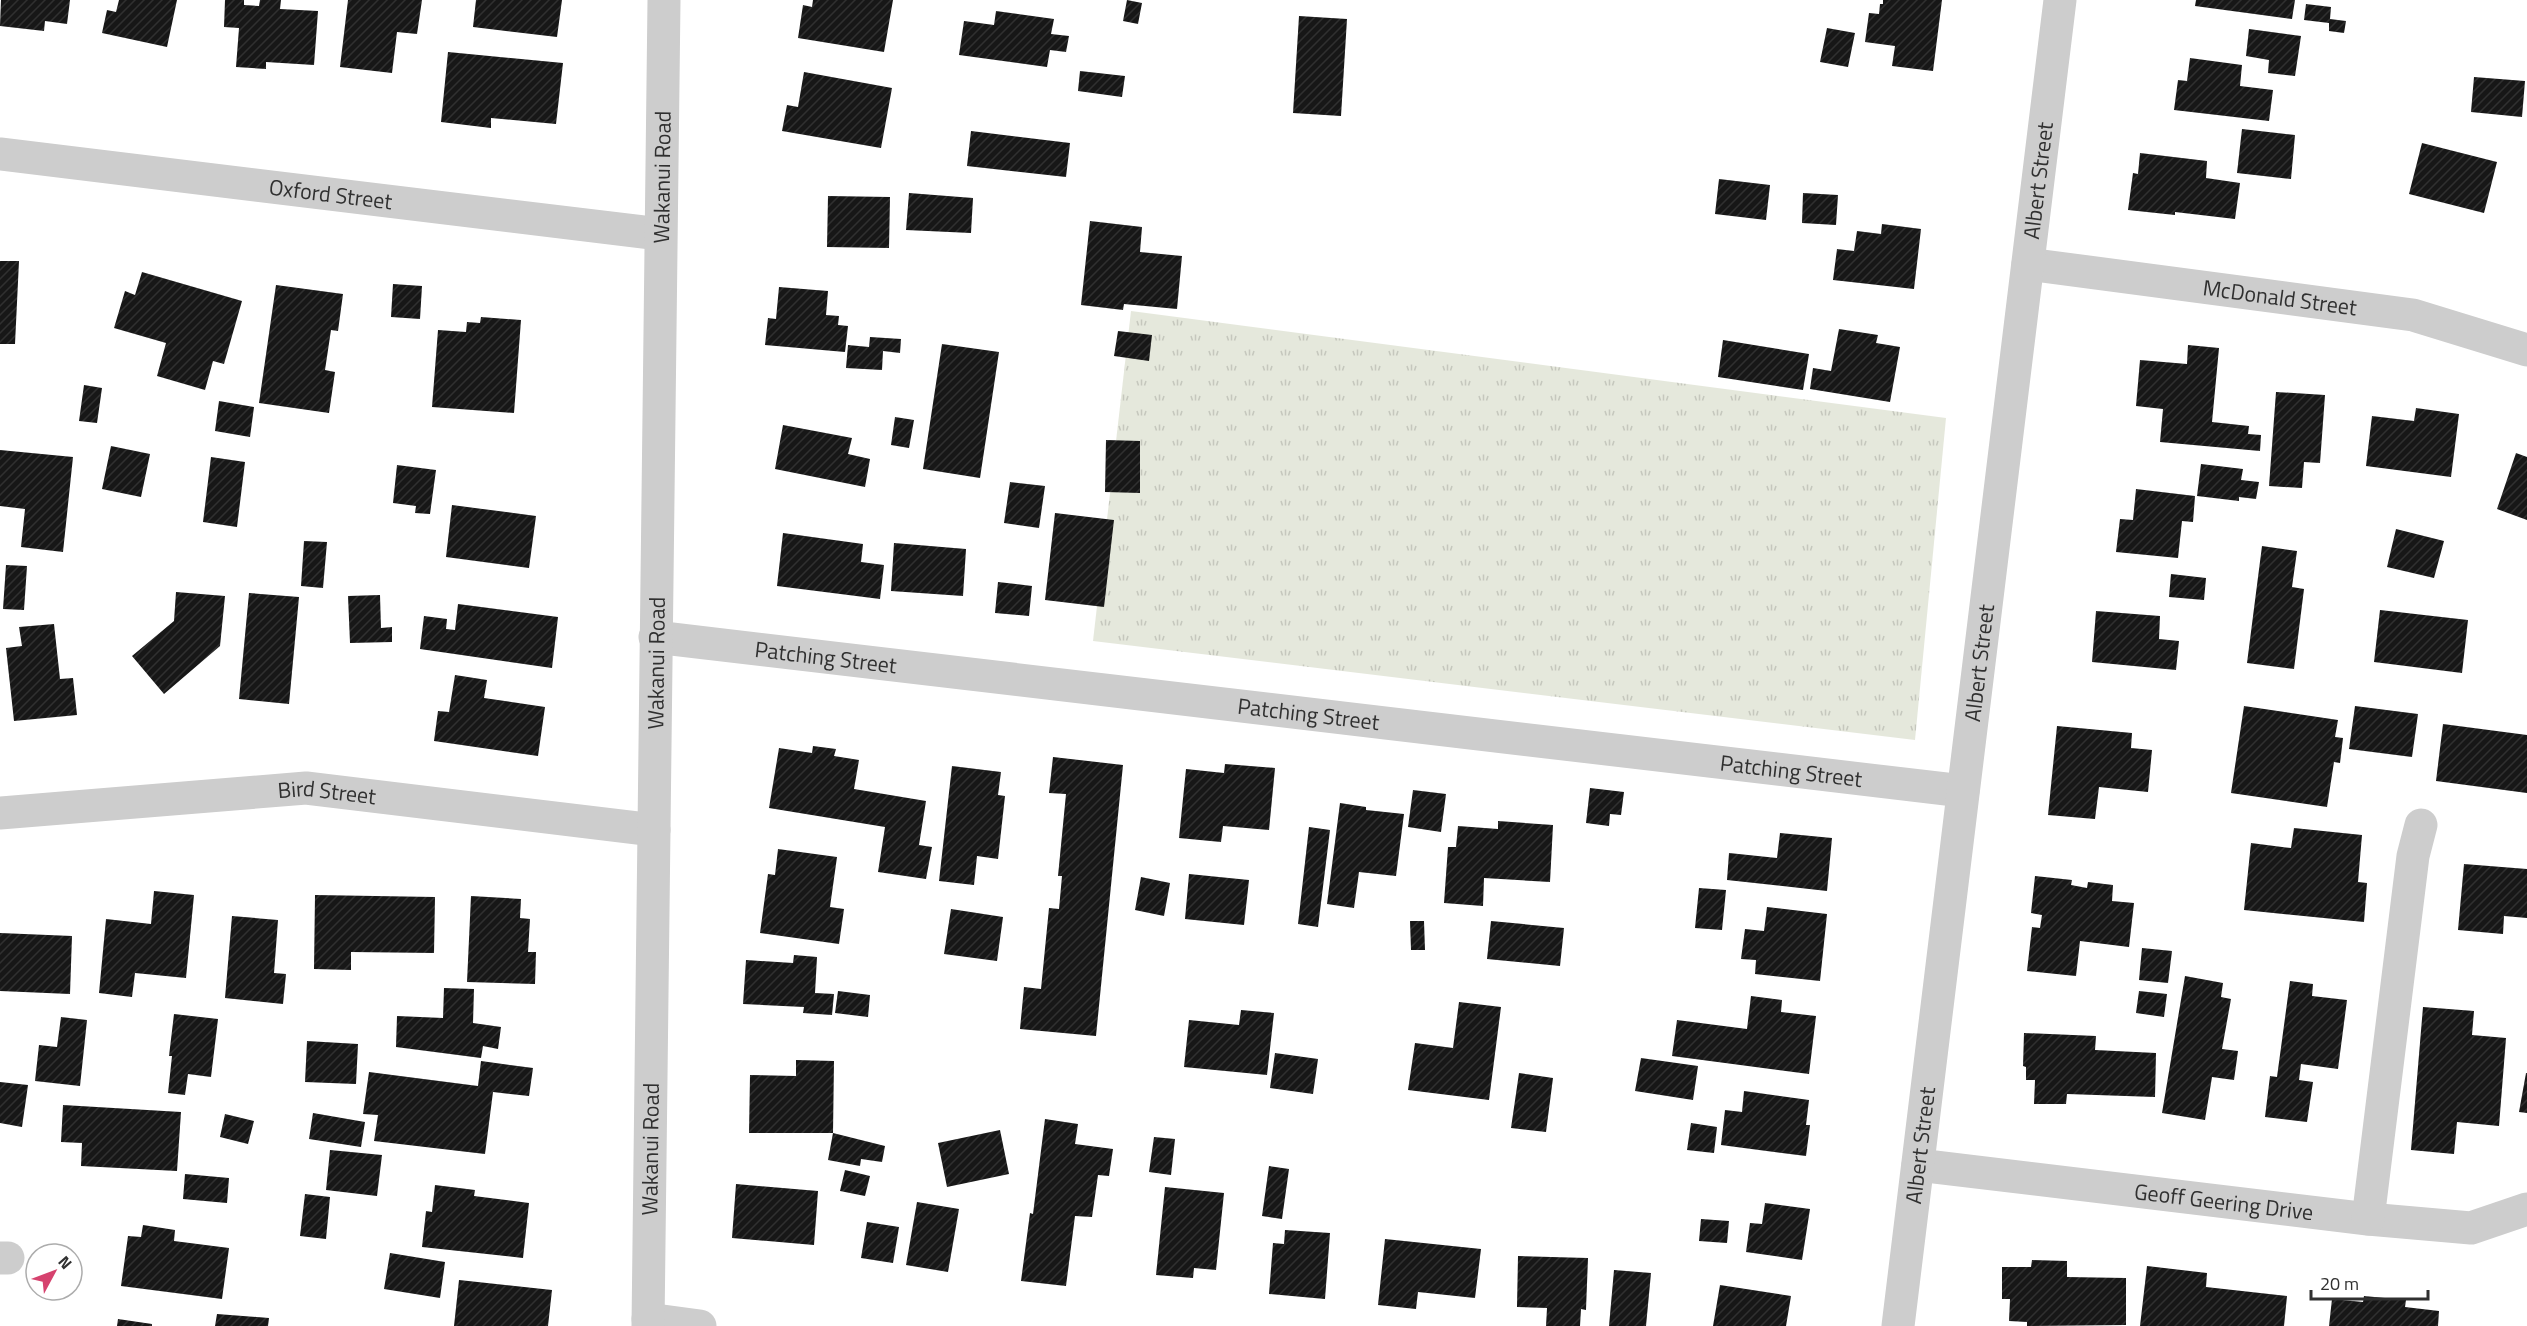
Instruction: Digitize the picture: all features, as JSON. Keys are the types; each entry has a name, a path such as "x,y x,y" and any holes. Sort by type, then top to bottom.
{"street":[{"name":"Wakanui Road","path":"648,1323 664,0"},
{"name":"Albert Street","path":"1898,1326 2060,0"},
{"name":"Oxford Street","path":"0,154 660,234"},
{"name":"McDonald Street","path":"2028,264 2414,315 2527,350"},
{"name":"Patching Street","path":"655,637 1963,791"},
{"name":"Bird Street","path":"0,813 306,788 654,830"},
{"path":"2368,1219 2413,856 2421,825"},
{"name":"Geoff Geering Drive","path":"1918,1165 2368,1219 2471,1228 2527,1209"},
{"path":"648,1323 700,1326"}],"green space":[{"path":"1131,311 1946,418 1915,740 1093,641"}],"building":[{"path":"1,0 70,0 67,24 45,21 44,31 0,26"},
{"path":"119,0 177,0 167,47 102,33 107,10 116,12"},
{"path":"225,0 244,0 244,5 259,6 260,0 281,0 280,9 318,11 314,65 266,62 266,69 236,67 239,28 224,27"},
{"path":"348,0 422,0 417,34 397,32 392,73 340,67"},
{"path":"476,0 562,0 557,37 473,27"},
{"path":"813,0 893,0 884,52 798,38 803,5 812,7"},
{"path":"1127,0 1142,3 1138,24 1123,21"},
{"path":"1883,0 1942,0 1933,71 1892,66 1895,46 1865,42 1869,13 1879,14"},
{"path":"2196,0 2295,0 2292,19 2195,6"},
{"path":"2306,4 2331,7 2330,19 2346,21 2344,33 2329,31 2329,23 2304,20"},
{"path":"996,11 1054,19 1051,34 1069,36 1066,52 1050,50 1047,67 959,55 964,21 994,25"},
{"path":"1299,16 1347,19 1341,116 1293,113"},
{"path":"1827,28 1855,33 1848,67 1820,62"},
{"path":"2249,29 2301,36 2295,76 2268,73 2269,60 2246,56"},
{"path":"448,52 563,63 556,124 491,118 491,128 441,122"},
{"path":"2190,58 2242,65 2240,86 2273,90 2269,121 2174,110 2178,80 2187,81"},
{"path":"1080,71 1125,76 1122,97 1078,91"},
{"path":"804,72 892,88 881,148 782,131 787,105 798,107"},
{"path":"2474,77 2525,81 2522,117 2471,112"},
{"path":"2242,129 2295,135 2291,179 2237,173"},
{"path":"971,131 1070,143 1066,177 967,166"},
{"path":"2422,143 2497,162 2484,213 2409,194"},
{"path":"2140,153 2207,161 2206,178 2240,183 2235,219 2175,212 2175,215 2128,210 2133,173 2138,174"},
{"path":"1719,179 1770,185 1766,220 1715,214"},
{"path":"909,193 973,198 971,233 906,230"},
{"path":"1803,193 1838,195 1836,225 1802,223"},
{"path":"828,196 890,197 889,248 827,247"},
{"path":"1090,221 1142,227 1140,252 1182,256 1177,309 1124,304 1123,310 1081,305"},
{"path":"1882,224 1921,229 1914,289 1833,280 1837,249 1854,251 1857,231 1881,234"},
{"path":"0,261 19,261 15,344 0,344"},
{"path":"142,272 242,301 224,364 213,361 205,390 157,376 166,343 114,328 125,291 135,295"},
{"path":"393,284 422,286 420,319 391,317"},
{"path":"276,285 343,294 338,331 331,330 325,370 335,372 329,413 259,403"},
{"path":"779,287 828,291 826,315 839,316 838,325 848,326 845,352 765,345 768,318 776,319"},
{"path":"481,317 521,320 514,413 432,407 438,330 466,332 467,322 480,323"},
{"path":"1839,329 1878,335 1876,343 1900,347 1890,402 1810,389 1813,368 1831,371"},
{"path":"1118,331 1152,335 1149,361 1114,356"},
{"path":"870,337 901,339 900,353 883,351 882,370 846,368 848,345 869,347"},
{"path":"1723,340 1809,354 1803,390 1718,377"},
{"path":"942,344 999,352 980,478 923,469"},
{"path":"2188,345 2219,348 2212,422 2249,426 2248,434 2261,435 2260,451 2160,442 2163,409 2136,406 2140,360 2187,364"},
{"path":"84,385 102,388 97,423 79,421"},
{"path":"2276,392 2325,395 2320,463 2304,462 2302,488 2269,486"},
{"path":"219,401 254,407 250,437 215,431"},
{"path":"2416,408 2459,414 2451,477 2366,466 2372,416 2414,421"},
{"path":"895,417 914,420 909,448 891,445"},
{"path":"783,425 852,438 848,454 870,459 865,487 775,469"},
{"path":"1106,440 1140,441 1140,493 1105,492"},
{"path":"111,446 150,454 141,497 102,489"},
{"path":"0,450 73,457 63,552 21,547 25,509 0,506"},
{"path":"2516,453 2527,457 2527,520 2497,509"},
{"path":"211,457 245,462 237,527 203,522"},
{"path":"2201,464 2243,469 2241,480 2259,482 2256,499 2239,497 2239,501 2197,496"},
{"path":"397,465 436,470 430,514 415,513 416,506 393,503"},
{"path":"1010,482 1045,486 1039,528 1004,523"},
{"path":"2136,489 2195,496 2193,522 2182,521 2178,558 2116,552 2120,519 2133,520"},
{"path":"452,505 536,516 529,568 446,557"},
{"path":"1055,513 1114,520 1104,607 1045,600"},
{"path":"2396,529 2444,541 2434,578 2387,567"},
{"path":"783,533 863,544 861,562 884,565 880,599 777,586"},
{"path":"304,541 327,542 323,588 301,586"},
{"path":"894,543 966,549 963,596 891,591"},
{"path":"2262,546 2297,551 2292,587 2304,589 2294,669 2247,663"},
{"path":"6,565 27,566 24,610 3,609"},
{"path":"2171,574 2206,578 2204,600 2169,597"},
{"path":"998,582 1032,586 1029,616 995,613"},
{"path":"176,592 225,596 220,646 164,694 132,656 174,621"},
{"path":"249,593 299,597 289,704 239,699"},
{"path":"380,595 381,628 392,627 392,642 350,643 348,596"},
{"path":"458,604 558,617 552,668 420,649 424,616 447,619 446,629 455,630"},
{"path":"2380,610 2468,620 2462,673 2374,662"},
{"path":"2096,611 2160,616 2159,639 2179,641 2176,670 2092,662"},
{"path":"54,624 60,679 73,678 77,715 14,721 6,648 22,646 19,627"},
{"path":"455,675 487,680 484,698 545,707 538,756 434,741 438,711 449,712"},
{"path":"2244,706 2338,720 2335,737 2343,738 2340,763 2334,762 2327,807 2231,793"},
{"path":"2355,706 2418,714 2412,757 2349,749"},
{"path":"2443,724 2527,735 2527,793 2436,781"},
{"path":"2057,726 2132,733 2131,748 2152,750 2148,792 2099,787 2095,819 2048,815"},
{"path":"813,746 836,749 834,756 859,760 854,789 926,801 919,845 932,847 926,879 878,872 885,827 769,808 779,748 812,753"},
{"path":"1053,757 1123,765 1096,1036 1020,1029 1024,987 1041,989 1049,908 1059,909 1062,876 1058,876 1066,794 1049,793"},
{"path":"1225,764 1275,768 1269,830 1223,826 1221,842 1179,838 1186,769 1224,773"},
{"path":"952,766 1001,772 998,795 1005,796 998,859 977,856 974,885 939,881"},
{"path":"1590,788 1624,792 1621,815 1610,814 1609,826 1586,823"},
{"path":"1413,790 1446,794 1441,832 1408,827"},
{"path":"1340,803 1366,807 1366,810 1404,814 1396,876 1359,872 1354,908 1327,904"},
{"path":"1498,821 1553,825 1550,882 1484,878 1483,906 1444,903 1448,847 1456,847 1458,826 1498,829"},
{"path":"1309,827 1330,830 1318,927 1298,924"},
{"path":"2294,828 2362,835 2358,882 2367,883 2364,922 2244,910 2251,843 2291,848"},
{"path":"1780,833 1832,838 1827,891 1727,880 1729,853 1777,858"},
{"path":"778,849 837,857 830,907 844,909 839,944 760,933 768,874 775,875"},
{"path":"2464,864 2527,869 2527,918 2504,916 2503,934 2458,930"},
{"path":"1189,874 1249,880 1244,925 1185,919"},
{"path":"2035,876 2072,880 2071,885 2087,888 2088,882 2113,885 2112,901 2134,903 2129,947 2080,941 2076,976 2027,971 2032,927 2040,928 2042,915 2031,913"},
{"path":"1141,877 1170,883 1164,916 1135,910"},
{"path":"1699,888 1726,890 1722,930 1695,928"},
{"path":"154,891 194,895 186,978 135,973 132,997 99,993 106,919 151,924"},
{"path":"315,895 435,897 434,953 351,952 351,970 314,969"},
{"path":"471,896 521,899 520,918 530,919 528,952 536,952 535,984 467,982"},
{"path":"1767,907 1827,914 1820,981 1755,974 1756,960 1741,959 1745,929 1764,931"},
{"path":"951,909 1003,917 997,961 944,954"},
{"path":"232,916 278,920 274,973 286,974 283,1004 225,998"},
{"path":"1410,921 1424,921 1425,950 1411,950"},
{"path":"1491,921 1564,928 1560,966 1487,959"},
{"path":"0,933 72,936 70,994 0,991"},
{"path":"2142,948 2172,951 2168,983 2139,980"},
{"path":"794,955 817,957 815,993 834,994 832,1015 803,1013 804,1007 743,1004 746,960 793,963"},
{"path":"2185,976 2223,983 2221,997 2231,999 2222,1049 2238,1051 2234,1080 2212,1077 2205,1120 2162,1113"},
{"path":"2290,981 2313,984 2312,996 2347,1000 2338,1069 2301,1064 2299,1080 2313,1082 2307,1122 2265,1117 2270,1076 2277,1077"},
{"path":"444,988 474,989 473,1023 501,1027 498,1049 483,1046 481,1058 396,1047 397,1016 443,1018"},
{"path":"838,991 870,995 868,1017 835,1013"},
{"path":"2139,991 2167,994 2164,1017 2136,1013"},
{"path":"1751,996 1782,1000 1781,1012 1816,1016 1809,1074 1672,1056 1677,1020 1747,1029"},
{"path":"1459,1002 1501,1007 1489,1100 1408,1090 1415,1043 1453,1048"},
{"path":"2423,1007 2474,1011 2472,1035 2506,1038 2499,1126 2457,1122 2454,1154 2411,1150"},
{"path":"1241,1010 1274,1013 1267,1075 1184,1067 1189,1020 1239,1025"},
{"path":"174,1014 218,1019 211,1077 188,1074 185,1095 168,1093 172,1056 169,1056"},
{"path":"61,1017 87,1020 80,1086 35,1081 39,1045 57,1047"},
{"path":"2024,1033 2096,1036 2095,1050 2156,1053 2155,1097 2067,1094 2066,1104 2034,1104 2035,1080 2026,1080 2026,1067 2023,1066"},
{"path":"307,1041 358,1044 356,1084 305,1082"},
{"path":"1275,1053 1318,1059 1313,1094 1270,1088"},
{"path":"1641,1058 1698,1066 1693,1100 1635,1091"},
{"path":"796,1060 834,1061 833,1133 749,1133 750,1075 796,1076"},
{"path":"481,1061 533,1068 529,1096 493,1092 485,1154 374,1141 378,1115 363,1114 369,1072 478,1086"},
{"path":"1519,1073 1553,1078 1546,1132 1511,1128"},
{"path":"2527,1073 2527,1113 2519,1112"},
{"path":"0,1082 28,1085 22,1127 0,1123"},
{"path":"1744,1091 1809,1100 1806,1125 1810,1125 1806,1156 1721,1145 1725,1110 1742,1112"},
{"path":"63,1105 181,1112 177,1171 81,1166 82,1143 61,1142"},
{"path":"313,1113 365,1122 361,1147 309,1139"},
{"path":"225,1114 254,1121 248,1144 220,1137"},
{"path":"1045,1119 1078,1124 1075,1144 1113,1149 1109,1176 1098,1175 1092,1217 1075,1216 1066,1286 1021,1281 1030,1213 1033,1214"},
{"path":"1691,1123 1717,1127 1714,1153 1687,1150"},
{"path":"1000,1130 1009,1174 947,1187 938,1143"},
{"path":"833,1133 885,1146 882,1162 861,1159 860,1166 828,1160"},
{"path":"1154,1137 1175,1139 1171,1175 1149,1172"},
{"path":"330,1150 382,1155 377,1196 326,1190"},
{"path":"1269,1166 1289,1169 1282,1219 1262,1216"},
{"path":"845,1170 870,1176 865,1196 840,1191"},
{"path":"185,1174 229,1178 227,1203 183,1199"},
{"path":"736,1184 818,1191 814,1245 732,1238"},
{"path":"435,1185 475,1190 474,1196 529,1203 523,1258 422,1247 426,1211 432,1212"},
{"path":"1165,1187 1224,1193 1216,1270 1194,1268 1193,1278 1156,1275"},
{"path":"305,1194 330,1197 326,1239 300,1236"},
{"path":"917,1202 959,1209 948,1272 906,1265"},
{"path":"1765,1203 1810,1209 1802,1260 1746,1252 1750,1223 1762,1224"},
{"path":"1701,1219 1729,1221 1727,1243 1699,1241"},
{"path":"867,1222 899,1227 893,1263 861,1258"},
{"path":"143,1225 175,1230 174,1241 229,1248 222,1299 121,1286 128,1236 141,1237"},
{"path":"1285,1230 1330,1233 1325,1299 1269,1294 1273,1243 1284,1244"},
{"path":"1385,1239 1481,1249 1475,1298 1418,1292 1416,1309 1378,1305"},
{"path":"390,1253 445,1262 440,1298 384,1289"},
{"path":"1518,1256 1588,1258 1586,1310 1581,1309 1580,1326 1546,1326 1547,1308 1517,1307"},
{"path":"2032,1260 2067,1261 2067,1277 2126,1278 2126,1325 2027,1326 2027,1322 2009,1321 2010,1299 2002,1299 2002,1267 2031,1267"},
{"path":"2147,1266 2207,1273 2206,1287 2287,1296 2284,1326 2140,1326"},
{"path":"1614,1270 1651,1273 1646,1326 1609,1326"},
{"path":"459,1280 552,1290 548,1326 454,1326"},
{"path":"1720,1285 1791,1296 1786,1326 1713,1326"},
{"path":"2364,1296 2406,1300 2405,1307 2439,1311 2438,1326 2329,1326 2332,1299 2363,1302"},
{"path":"217,1314 269,1318 268,1326 215,1326"},
{"path":"118,1319 152,1324 152,1326 117,1326"}]}
